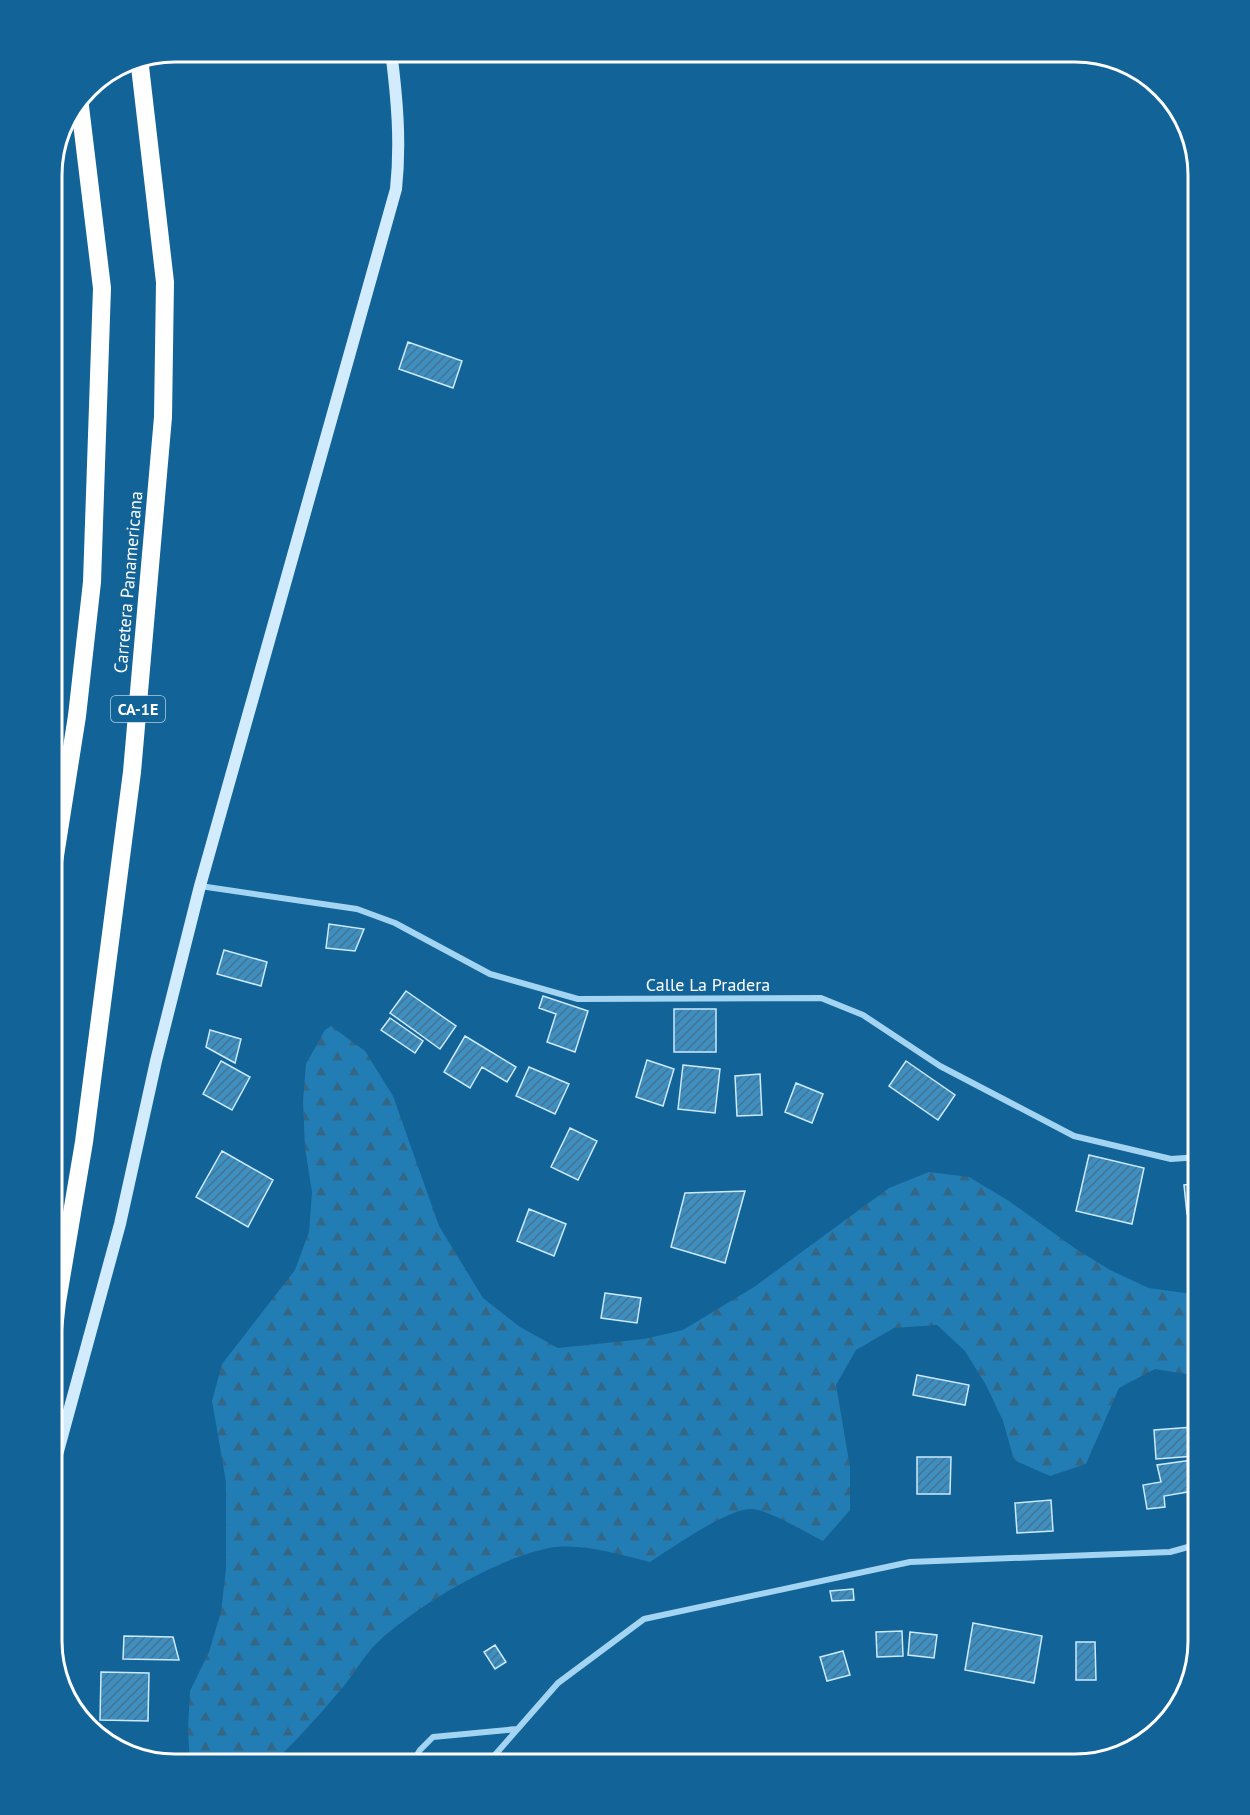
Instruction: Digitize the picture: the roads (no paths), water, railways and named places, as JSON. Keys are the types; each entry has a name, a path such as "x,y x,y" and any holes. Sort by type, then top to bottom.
{"highway":[{"name":"Carretera Panamericana","path":"61,1277 84,1142 132,772 163,417 165,282 139,67"},
{"name":"Carretera Panamericana","path":"62,814 77,716 92,582 102,288 81,110"}],"main road":[{"path":"61,1440 120,1224 156,1061 200,886 396,189 400,153 392,62"}],"street":[{"name":"Calle La Pradera","path":"200,886 357,909 395,922 490,974 578,999 821,998 863,1016 940,1066 1074,1136 1171,1159 1188,1158"},
{"path":"497,1753 558,1683 644,1619 910,1562 1170,1552 1188,1547"},
{"path":"418,1753 433,1737 518,1730"}]}
